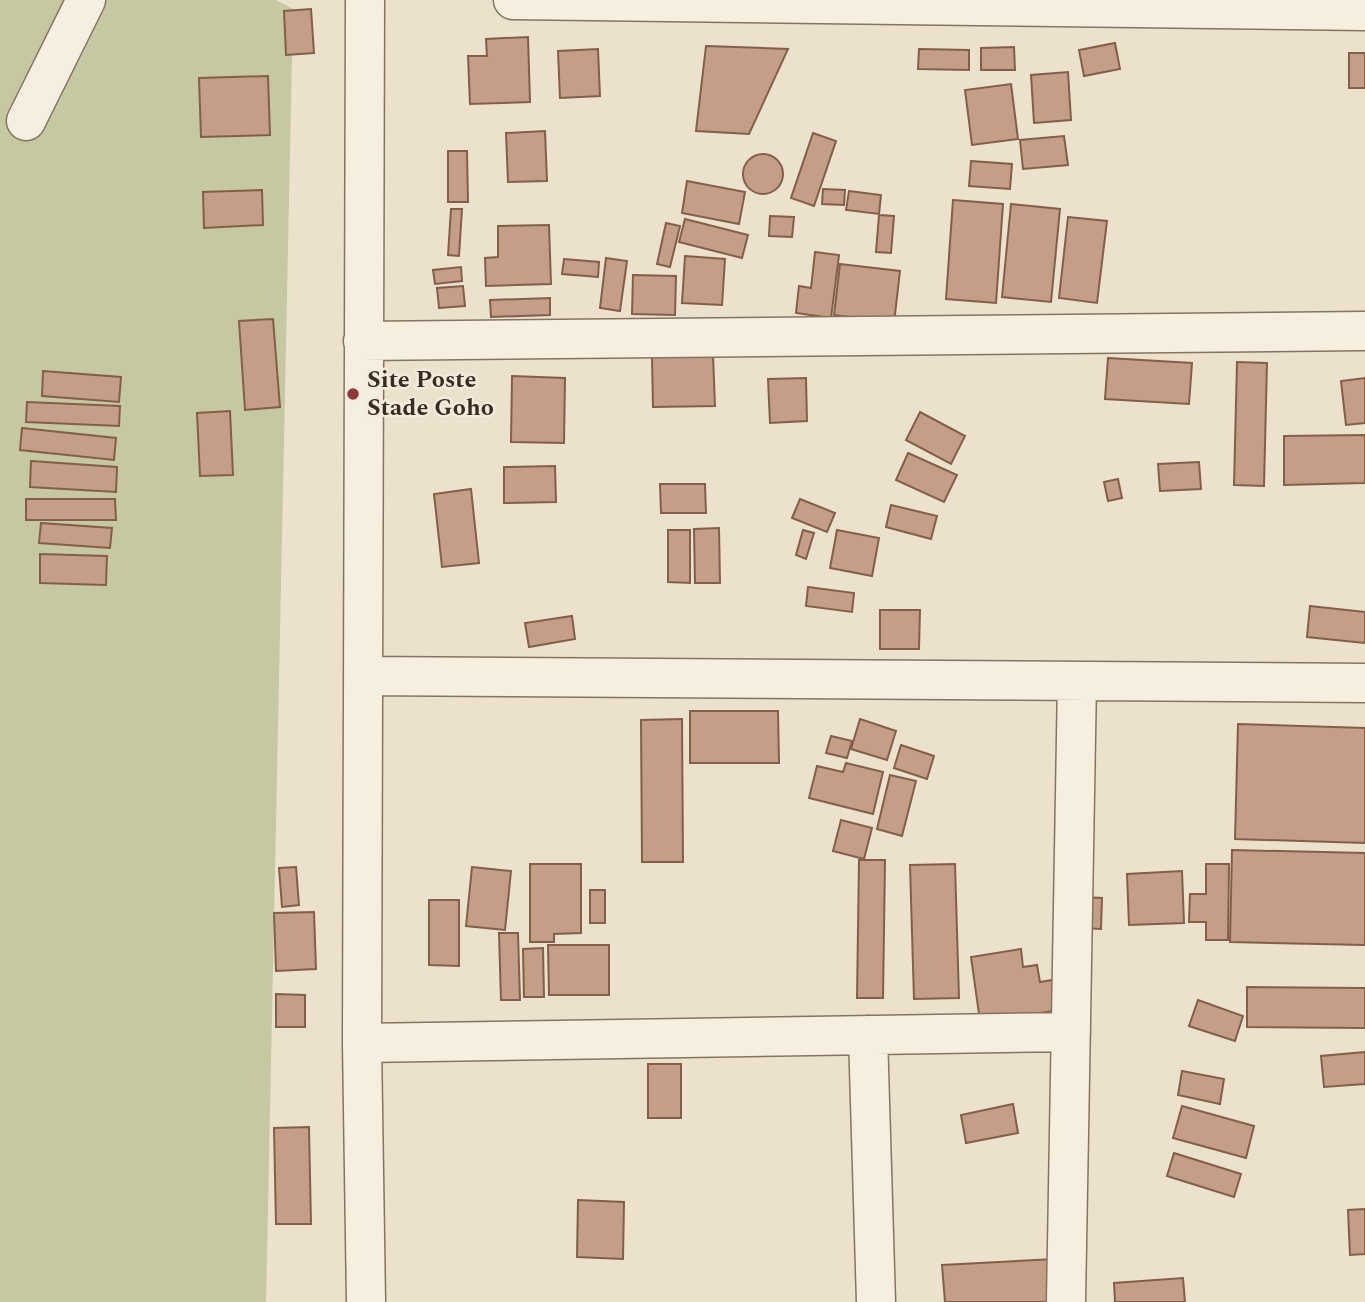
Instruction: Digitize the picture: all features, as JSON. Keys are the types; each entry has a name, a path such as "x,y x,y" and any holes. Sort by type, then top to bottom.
{"street":[{"path":"26,121 86,0"},
{"path":"365,0 362,1043 366,1302"},
{"path":"513,0 1084,4 1365,11"},
{"path":"363,341 1365,331"},
{"path":"364,676 1365,683"},
{"path":"1066,1302 1077,681"},
{"path":"362,1043 1071,1032"},
{"path":"868,1035 876,1302"}],"green space":[{"path":"0,0 276,0 293,9 266,1302 0,1302"}],"building":[{"path":"311,9 314,53 286,55 284,11"},
{"path":"528,37 530,102 470,104 468,56 487,56 486,39"},
{"path":"1115,43 1120,69 1084,76 1079,50"},
{"path":"706,46 788,49 749,134 696,131"},
{"path":"1014,47 1015,70 981,70 981,48"},
{"path":"598,49 600,96 560,98 558,51"},
{"path":"919,49 969,50 969,70 918,69"},
{"path":"1349,53 1365,53 1365,88 1349,88"},
{"path":"1068,72 1071,120 1034,123 1031,75"},
{"path":"268,76 270,135 201,137 199,78"},
{"path":"1011,84 1018,139 972,145 965,90"},
{"path":"545,131 547,181 508,182 506,133"},
{"path":"813,133 836,141 814,206 791,198"},
{"path":"1064,136 1068,165 1023,169 1020,140"},
{"path":"448,151 467,151 468,202 448,202"},
{"path":"763,154 777,160 783,174 777,188 763,194 749,188 743,174 749,160"},
{"path":"971,161 1012,164 1010,189 969,186"},
{"path":"687,181 745,192 739,224 682,213"},
{"path":"823,189 845,190 844,205 822,204"},
{"path":"262,190 263,225 204,228 203,192"},
{"path":"849,191 881,195 879,214 846,210"},
{"path":"953,200 1003,204 996,303 946,299"},
{"path":"1011,204 1060,209 1051,302 1002,297"},
{"path":"451,209 462,209 459,256 448,255"},
{"path":"879,215 894,216 891,253 876,252"},
{"path":"770,216 794,217 792,237 769,236"},
{"path":"1068,217 1107,221 1097,303 1059,298"},
{"path":"685,219 748,235 742,258 679,242"},
{"path":"666,223 680,226 670,267 657,264"},
{"path":"549,225 551,284 486,286 485,258 498,257 498,226"},
{"path":"815,252 839,255 831,318 796,313 799,286 811,288"},
{"path":"685,256 725,259 722,305 682,303"},
{"path":"606,258 627,261 620,311 600,308"},
{"path":"564,259 599,262 598,277 562,274"},
{"path":"840,264 900,271 894,323 834,315"},
{"path":"461,267 462,281 435,284 433,270"},
{"path":"633,275 676,276 675,315 632,314"},
{"path":"463,286 465,306 439,308 437,288"},
{"path":"550,298 550,315 491,317 490,300"},
{"path":"273,319 280,407 245,410 239,321"},
{"path":"713,355 715,406 653,407 652,357"},
{"path":"1108,358 1192,363 1189,404 1105,399"},
{"path":"1237,362 1267,363 1264,486 1234,485"},
{"path":"43,371 121,377 119,402 42,396"},
{"path":"512,376 565,378 564,443 511,442"},
{"path":"806,378 807,421 770,423 768,379"},
{"path":"1365,378 1365,423 1346,425 1341,381"},
{"path":"27,402 120,406 119,426 26,422"},
{"path":"230,411 233,475 200,476 197,413"},
{"path":"920,412 965,436 951,464 906,440"},
{"path":"22,428 116,438 114,460 20,450"},
{"path":"1365,435 1365,483 1284,485 1284,436"},
{"path":"908,453 957,475 944,502 896,480"},
{"path":"31,461 117,467 116,492 30,487"},
{"path":"1199,462 1201,489 1160,491 1158,464"},
{"path":"555,466 556,502 504,503 504,467"},
{"path":"1118,479 1122,498 1108,501 1104,482"},
{"path":"660,484 705,484 706,513 661,513"},
{"path":"471,489 479,563 442,567 434,494"},
{"path":"26,499 115,499 116,520 26,520"},
{"path":"800,499 835,513 827,532 792,518"},
{"path":"891,505 937,516 931,539 886,527"},
{"path":"41,523 112,528 110,548 39,543"},
{"path":"719,528 720,583 695,583 694,529"},
{"path":"668,530 690,530 690,583 668,582"},
{"path":"803,530 814,533 806,559 796,555"},
{"path":"837,530 879,538 872,576 830,568"},
{"path":"40,554 107,556 106,585 40,583"},
{"path":"808,587 854,593 852,612 806,606"},
{"path":"1310,606 1365,612 1365,643 1307,637"},
{"path":"880,610 920,610 919,649 880,649"},
{"path":"572,616 575,639 529,647 525,623"},
{"path":"690,711 778,711 779,763 690,763"},
{"path":"682,719 683,862 642,862 641,720"},
{"path":"860,719 896,731 887,760 851,749"},
{"path":"1238,724 1365,728 1365,843 1235,839"},
{"path":"831,736 852,741 847,758 826,753"},
{"path":"901,745 934,756 927,779 894,768"},
{"path":"846,763 883,772 873,814 809,798 817,766 843,772"},
{"path":"890,775 916,781 902,836 877,829"},
{"path":"841,820 872,828 864,859 833,851"},
{"path":"1232,850 1365,853 1365,945 1230,942"},
{"path":"859,860 885,860 883,998 857,998"},
{"path":"530,864 581,864 581,933 554,934 554,942 530,942"},
{"path":"955,864 959,998 914,999 910,865"},
{"path":"1206,864 1229,864 1228,940 1206,940 1206,922 1189,922 1190,894 1206,894"},
{"path":"296,867 299,905 282,907 279,868"},
{"path":"472,867 511,871 505,930 466,926"},
{"path":"1182,871 1184,923 1129,925 1127,874"},
{"path":"590,890 605,890 605,923 590,923"},
{"path":"1084,897 1102,898 1101,929 1082,928"},
{"path":"429,900 459,900 459,966 429,965"},
{"path":"314,912 316,969 276,971 274,913"},
{"path":"499,933 518,933 520,1000 501,1000"},
{"path":"548,945 609,945 609,995 549,995"},
{"path":"543,948 544,997 524,997 523,949"},
{"path":"1021,949 1023,967 1037,965 1040,982 1064,978 1069,1009 980,1021 971,957"},
{"path":"1247,987 1365,988 1365,1028 1247,1027"},
{"path":"276,994 305,995 305,1027 276,1027"},
{"path":"1198,1000 1243,1016 1235,1041 1189,1026"},
{"path":"1365,1052 1365,1084 1324,1087 1321,1056"},
{"path":"648,1064 681,1064 681,1118 648,1118"},
{"path":"1182,1071 1224,1079 1220,1104 1178,1095"},
{"path":"1013,1104 1018,1133 966,1143 961,1115"},
{"path":"1182,1106 1254,1126 1246,1158 1173,1138"},
{"path":"309,1127 311,1224 276,1224 274,1128"},
{"path":"1174,1153 1241,1174 1234,1197 1167,1176"},
{"path":"578,1200 624,1202 623,1259 577,1257"},
{"path":"1365,1209 1365,1254 1350,1255 1348,1210"},
{"path":"1054,1259 1056,1302 945,1302 942,1265"},
{"path":"1183,1278 1185,1302 1115,1302 1114,1283"}],"place":[{"name":"Site Poste Stade Goho","path":"353,394"}]}
